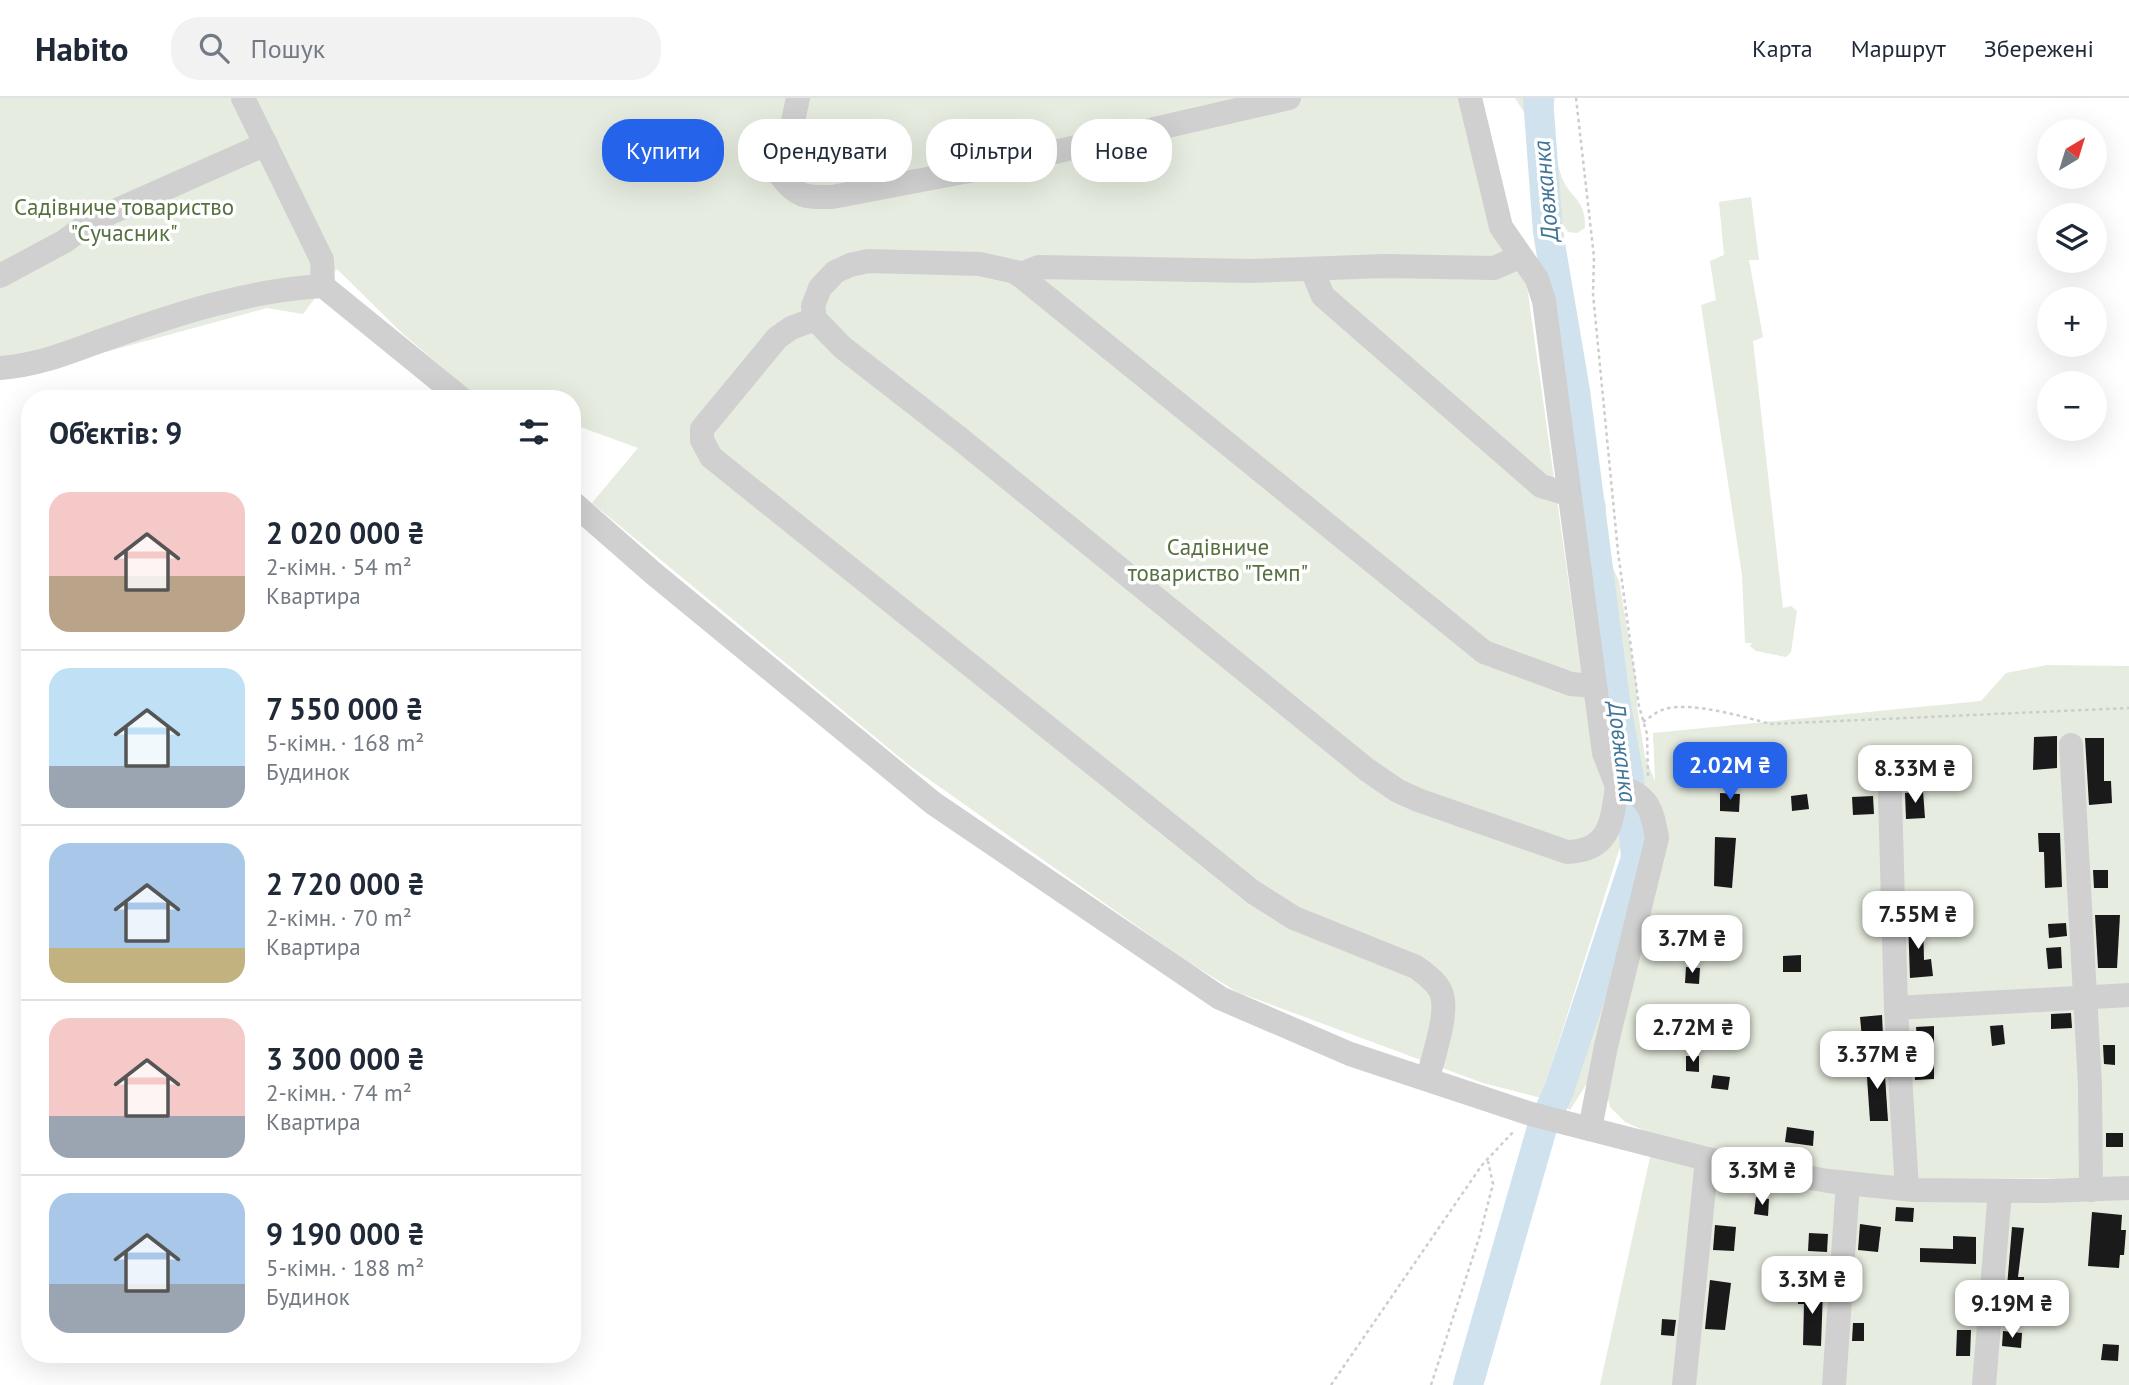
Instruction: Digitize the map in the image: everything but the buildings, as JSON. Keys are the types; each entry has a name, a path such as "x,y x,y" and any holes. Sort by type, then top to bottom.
{"street":[{"path":"243,98 322,260 323,286"},
{"path":"798,98 781,176 792,192 809,197 832,197 907,184 1289,98"},
{"path":"1470,98 1501,227 1519,257 1537,279 1544,301 1604,753 1611,777 1652,810 1657,838 1606,1046 1590,1129"},
{"path":"0,275 65,241 92,221 266,144"},
{"path":"1019,275 1023,271 1039,267 1312,270 1385,266 1494,268 1519,257"},
{"path":"1595,686 1571,684 1484,652 1019,275 980,264 868,261 849,265 835,272 820,288 813,306 815,319 842,347 959,438 1366,769 1398,791 1538,844 1567,852 1586,852 1603,840 1613,818 1631,791"},
{"path":"1312,270 1322,296 1541,486 1568,494"},
{"path":"0,368 37,364 183,314 282,288 323,286 451,390"},
{"path":"815,319 791,327 777,338 702,429 702,440 711,457 1252,892 1294,918 1416,967 1431,978 1442,994 1443,1012 1428,1078"},
{"path":"581,510 653,573 933,803 1220,998 1350,1054 1428,1078 1531,1115 1707,1159 1848,1183 1906,1189 2000,1191 2129,1188"},
{"path":"2071,745 2090,1085 2091,1189"},
{"path":"1889,761 1896,1008 1906,1189"},
{"path":"1896,1008 2129,995"},
{"path":"1684,1385 1707,1159"},
{"path":"1834,1385 1848,1183"},
{"path":"1984,1385 2000,1191"}],"path":[{"path":"1576,98 1594,257 1593,295 1618,552 1643,722 1648,778 1631,791"},
{"path":"1643,722 1663,709 1690,708 1736,714 1771,724 2129,708"},
{"path":"1331,1385 1488,1159 1531,1115"},
{"path":"1431,1385 1479,1238 1493,1184 1488,1159"}],"green space":[{"name":"Садівниче товариство \"Темп\"","path":"0,98 1459,98 1526,279 1584,692 1621,844 1541,1098 1483,1083 1237,992 1185,960 910,766 592,503 638,448 581,427 581,390 468,390 402,333 337,269 303,314 267,308 36,371 0,375"},
{"path":"1515,98 1555,98 1553,127 1558,166 1564,183 1580,204 1585,218 1585,228 1577,233 1568,232 1556,214 1544,206 1534,164 1530,122"},
{"path":"1751,197 1759,260 1749,260 1763,337 1753,341 1783,608 1791,606 1797,611 1791,652 1786,657 1756,651 1750,646 1752,643 1745,643 1742,575 1701,305 1716,300 1710,261 1724,255 1719,202"},
{"path":"1567,346 1576,350 1582,396 1596,464 1600,467 1595,469 1606,505 1606,553 1619,581 1637,685 1637,707 1645,757 1655,781 1653,733 1981,701 2006,673 2047,665 2129,666 2129,1178 1896,1179 1783,1165 1703,1148 1648,1132 1625,1122 1610,1107 1606,1092 1646,872 1629,891 1631,917 1593,1074 1570,1110 1548,1098 1550,1085 1560,1067 1586,987 1588,962 1629,851 1620,812 1626,789 1603,700 1560,352"},
{"path":"1651,1153 1762,1178 2129,1195 2129,1385 1600,1385"}],"waterway":[{"name":"Довжанка","path":"1468,1385 1542,1128 1559,1090 1636,858 1629,778 1615,700 1575,391 1548,232 1538,98"}],"park label":[{"name":"Садівниче товариство \"Сучасник\"","path":"124,220"}]}
